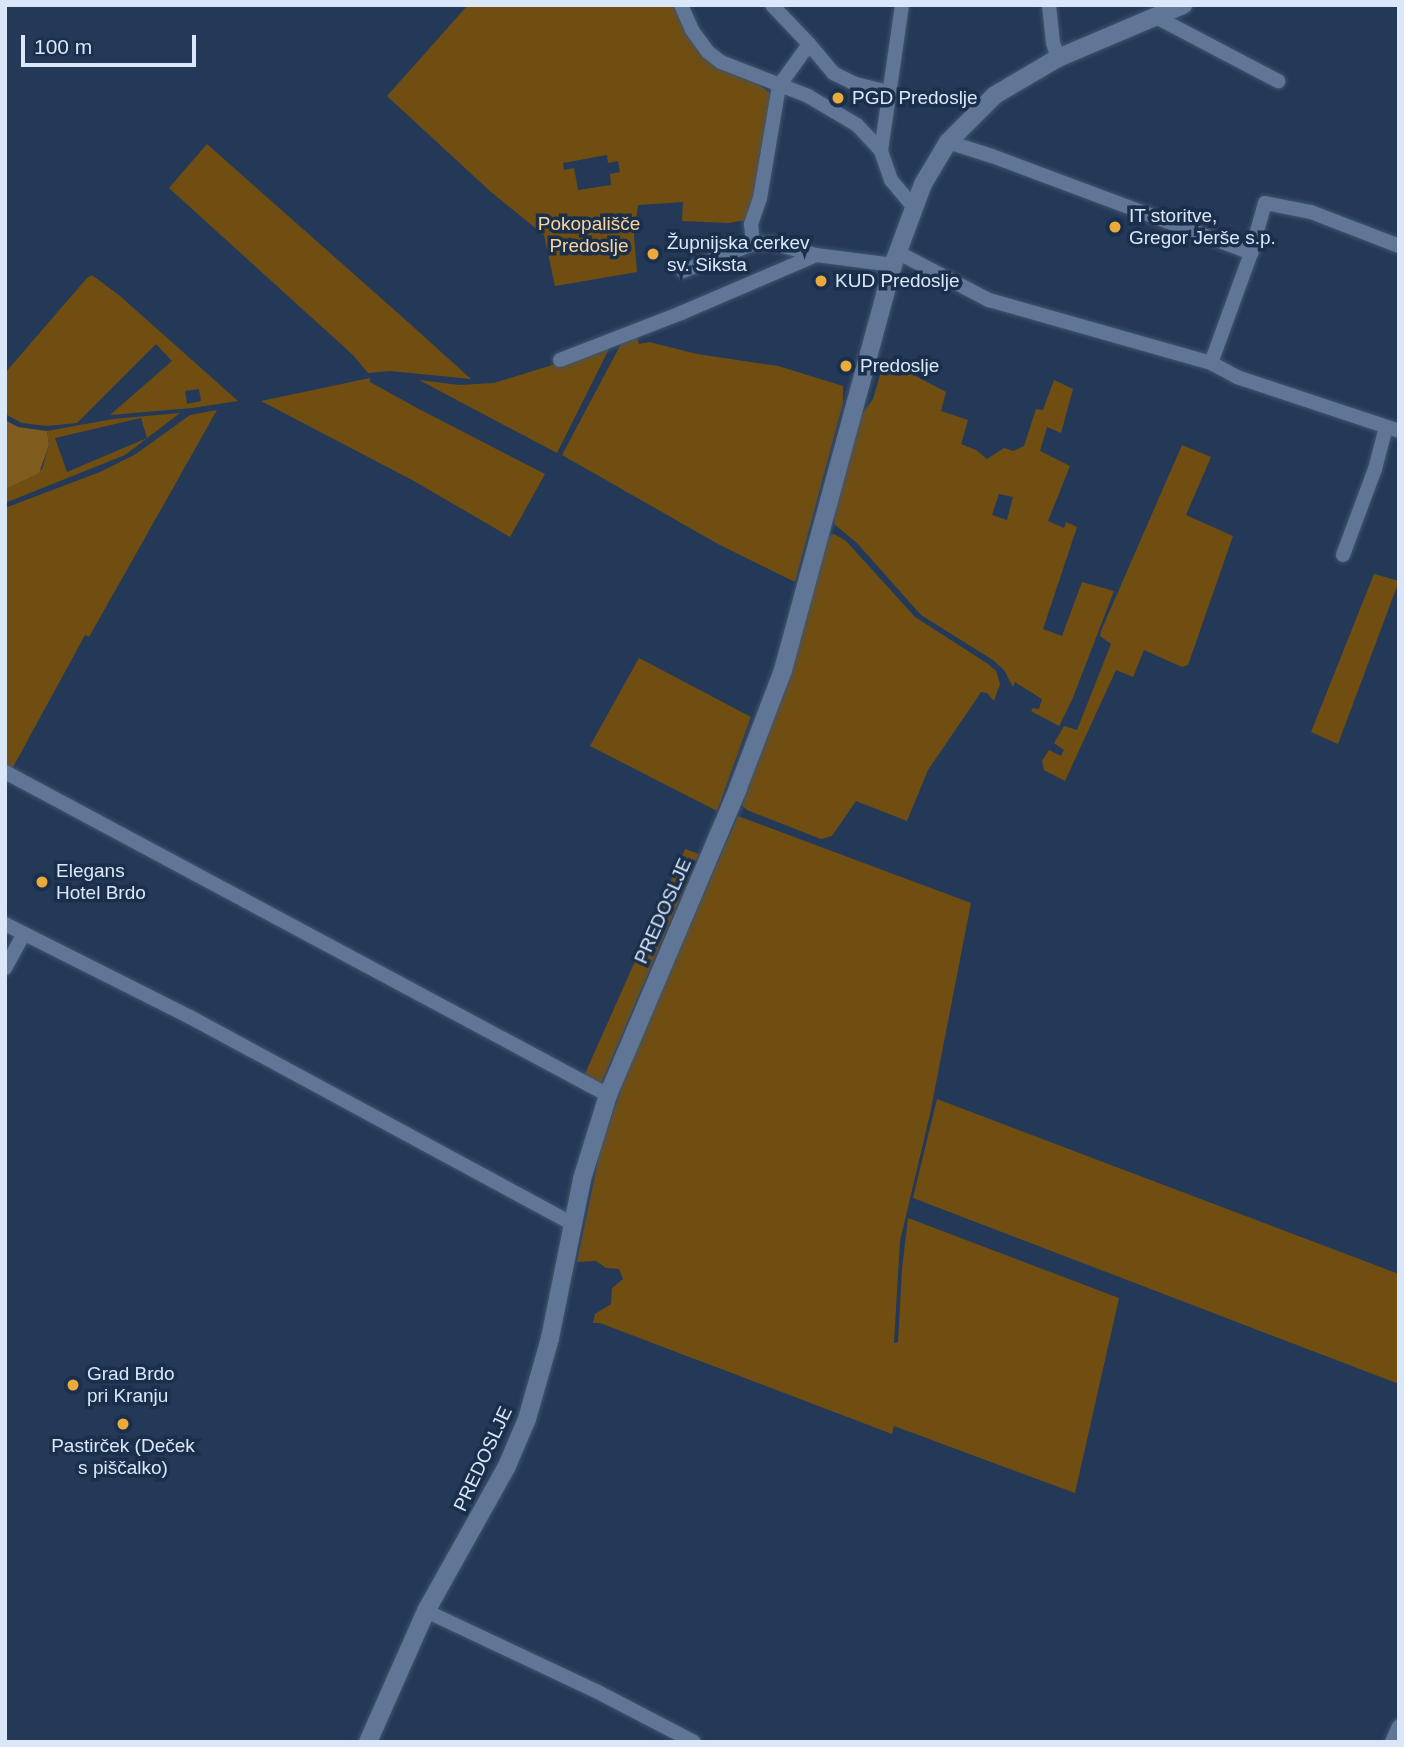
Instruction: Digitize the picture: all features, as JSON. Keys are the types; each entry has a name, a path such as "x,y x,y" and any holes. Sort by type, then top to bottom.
{"street":[{"path":"681,5 692,30 714,57 730,68 808,96 857,125 881,150 891,180 913,206"},
{"path":"772,5 833,73 889,92"},
{"path":"881,150 902,5"},
{"path":"1049,5 1053,43 1058,58"},
{"name":"PREDOSLJE","path":"368,1742 426,1611 501,1477 527,1419 550,1338 571,1223 608,1095 738,788 783,670 895,258 913,206 934,161 948,142 995,95 1058,58 1158,18 1182,5"},
{"path":"1158,18 1278,81"},
{"path":"753,244 751,224 760,198 779,86 809,44"},
{"path":"948,142 1251,253"},
{"path":"1211,363 1251,253 1265,203 1311,212 1399,246"},
{"path":"683,271 753,244 772,243 816,255 895,258 989,300 1211,363 1237,377 1392,429 1343,555"},
{"path":"560,360 681,313 816,255"},
{"path":"5,772 608,1095"},
{"path":"5,923 190,1017 571,1223"},
{"path":"5,968 24,934"},
{"path":"426,1611 596,1691 694,1742"},
{"path":"1392,1742 1399,1726"}],"green space":[{"name":"Pokopališče Predoslje","path":"468,5 677,5 686,27 771,94 762,170 746,220 728,223 682,221 683,202 638,205 634,236 637,272 555,286 544,235 491,192 387,96","holes":["607,155 608,163 618,161 620,172 610,174 611,185 578,190 574,168 564,170 563,163"]},
{"path":"207,144 471,379 390,371 368,373 353,355 169,188"},
{"path":"92,275 120,296 238,401 110,415 172,361 156,344 77,423 47,426 22,423 5,414 5,373","holes":["199,389 201,401 187,404 185,391"]},
{"path":"637,338 639,344 649,342 697,354 778,366 843,386 843,403 795,582 718,544 562,455 621,344"},
{"path":"610,347 557,453 419,380 459,385 494,383"},
{"path":"883,365 906,371 946,392 941,411 968,420 961,444 976,450 987,459 1004,448 1013,451 1024,446 1036,409 1043,410 1054,380 1073,389 1061,433 1047,427 1040,451 1070,466 1048,521 1064,528 1066,522 1077,527 1043,629 1062,636 1082,582 1114,591 1072,700 1059,726 1031,711 1033,708 1039,709 1042,699 1015,682 1013,687 1004,670 993,660 921,615 857,543 834,524 836,507 862,414 873,399","holes":["999,494 1013,497 1007,520 992,515"]},
{"path":"370,378 370,382 417,408 545,474 510,537 414,481 261,401"},
{"path":"217,410 89,637 85,635 12,769 5,765 5,508 100,472 136,454 190,415"},
{"path":"180,413 125,455 5,503 5,489 42,469 49,445 47,431 113,419","holes":["141,418 147,438 67,472 55,438"]},
{"path":"1182,445 1211,457 1186,515 1233,536 1188,665 1182,667 1144,650 1133,677 1116,670 1065,781 1044,770 1042,761 1049,750 1061,756 1064,750 1054,743 1064,726 1077,730 1111,644 1100,636 1101,631"},
{"path":"834,534 846,541 915,617 988,664 996,671 1000,684 994,701 987,693 981,692 928,770 907,821 856,801 832,836 821,839 747,810 742,805 785,686 829,536"},
{"path":"1374,574 1399,581 1338,744 1311,732"},
{"path":"639,658 751,717 717,811 590,746"},
{"path":"738,816 971,903 930,1114 900,1241 894,1343 898,1342 908,1218 1119,1298 1075,1493 894,1426 892,1434 600,1323 593,1323 595,1314 611,1304 612,1288 623,1279 619,1269 606,1268 596,1261 577,1262 602,1142 634,1053"},
{"path":"685,849 699,854 601,1084 584,1076"},
{"path":"937,1099 1399,1274 1399,1384 913,1198"}],"shaded area":[{"path":"5,420 18,427 47,431 49,445 39,473 5,489"}],"place":[{"name":"PGD Predoslje","path":"838,98"},
{"name":"IT storitve, Gregor Jerše s.p.","path":"1115,227"},
{"name":"Župnijska cerkev sv. Siksta","path":"653,254"},
{"name":"KUD Predoslje","path":"821,281"},
{"name":"Predoslje","path":"846,366"},
{"name":"Elegans Hotel Brdo","path":"42,882"},
{"name":"Grad Brdo pri Kranju","path":"73,1385"},
{"name":"Pastirček (Deček s piščalko)","path":"123,1424"}]}
